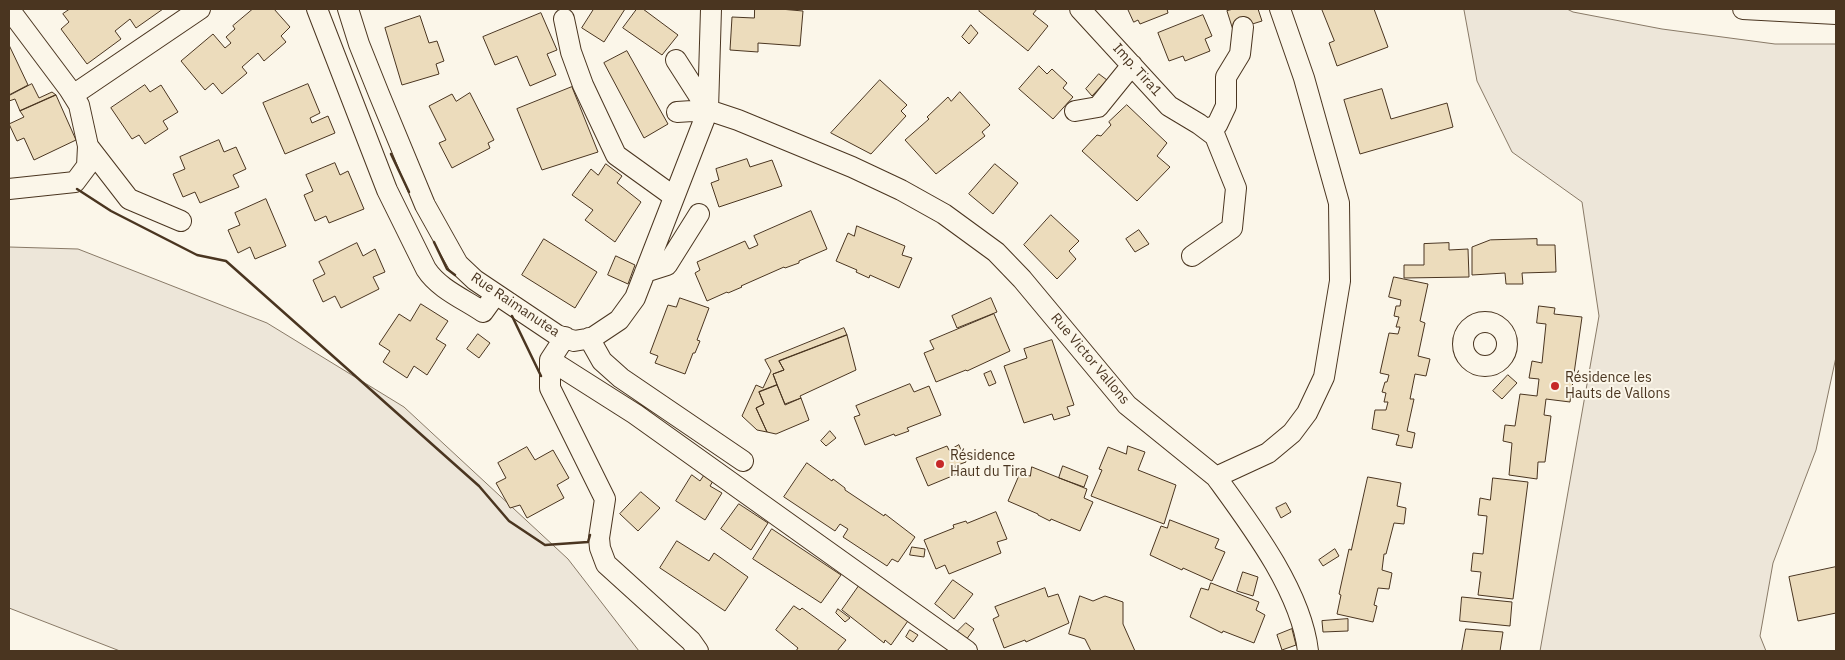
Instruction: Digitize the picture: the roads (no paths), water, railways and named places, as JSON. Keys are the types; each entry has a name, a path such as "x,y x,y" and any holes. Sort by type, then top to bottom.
{"street":[{"path":"9,9 79,105 88,146 87,166 75,182 9,188"},
{"path":"73,95 200,9"},
{"path":"317,9 387,190 430,276 447,290 483,312 496,294"},
{"name":"Rue Raimanutea","path":"348,9 372,77 425,204 458,264 475,280 496,294 557,334 574,341 592,338 619,320 635,298 708,110"},
{"path":"708,110 711,9"},
{"name":"Imp. Tira1","path":"1080,9 1169,106 1203,127"},
{"path":"1216,477 1268,452 1292,433 1307,413 1324,377 1340,281 1339,203 1304,78 1280,9"},
{"path":"1743,9 1836,14"},
{"path":"564,19 571,52 583,85 616,155 673,196"},
{"path":"1203,127 1217,125 1226,106 1226,77 1240,54 1243,27"},
{"path":"676,60 708,110"},
{"path":"1075,111 1098,107 1132,65"},
{"path":"677,112 708,110"},
{"name":"Rue Victor Vallons","path":"708,110 756,127 852,167 901,190 944,214 996,252 1016,272 1086,353 1127,405 1146,418 1216,477 1248,521 1274,563 1297,611 1308,651"},
{"path":"1192,256 1232,228 1236,188 1215,136 1203,127"},
{"path":"88,146 129,199 181,221"},
{"path":"645,272 667,265 699,214"},
{"path":"565,338 550,360 550,388 605,499 599,538 600,548 606,564 691,641 698,651"},
{"path":"589,338 602,362 621,378 743,460"},
{"path":"550,360 635,414 967,651"}],"place":[{"name":"Résidence les Hauts de Vallons","path":"1555,386"},
{"name":"Résidence Haut du Tira","path":"940,464"}]}
